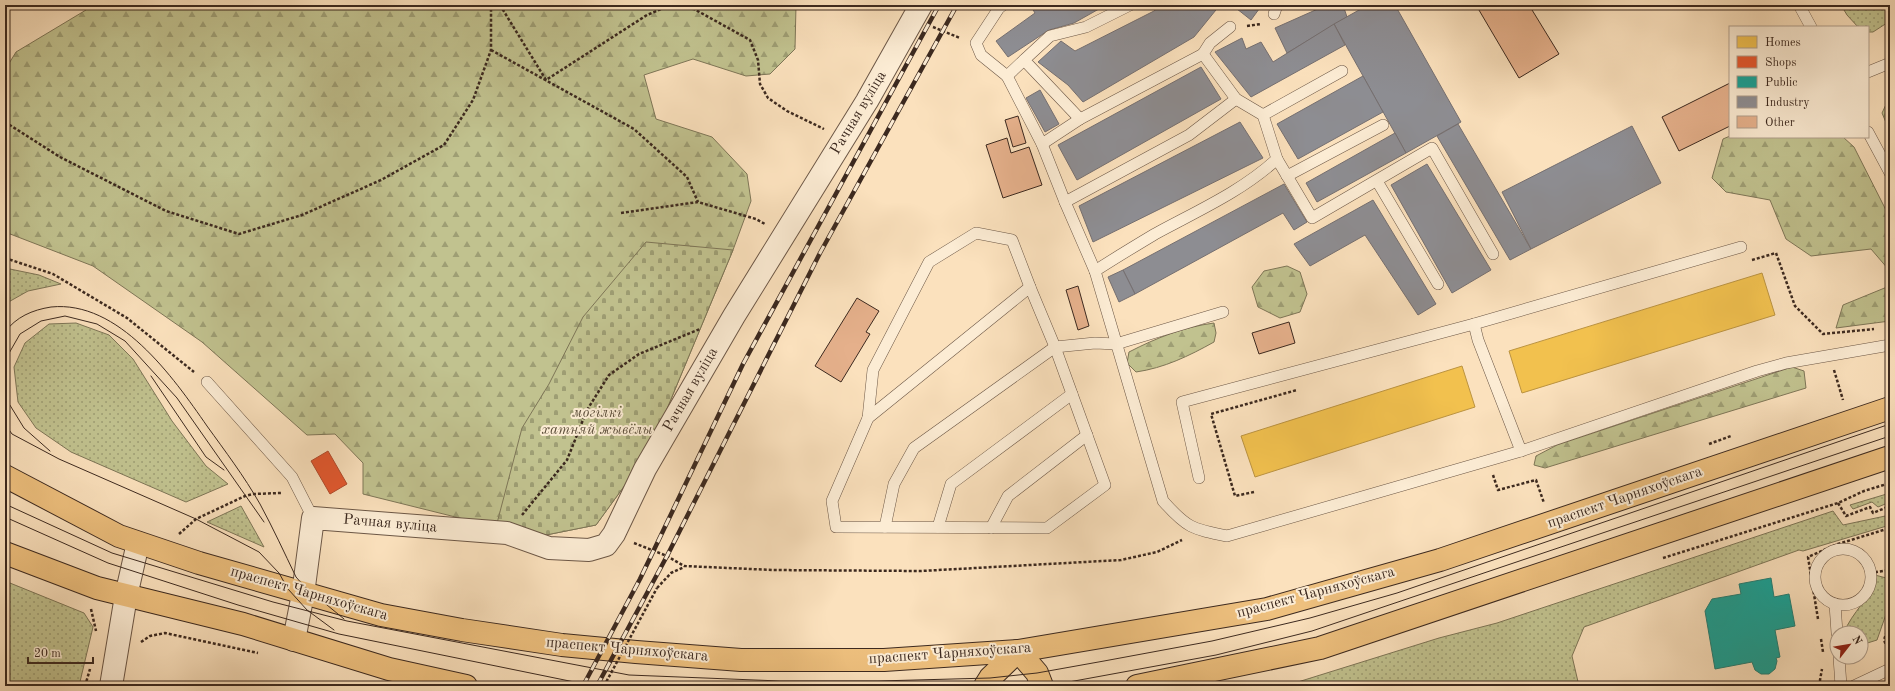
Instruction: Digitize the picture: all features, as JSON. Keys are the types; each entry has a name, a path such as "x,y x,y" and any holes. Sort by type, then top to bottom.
{"main road":[{"name":"праспект Чарняхоўскага","path":"5,476 119,536 303,594 381,615 462,630 562,645 636,652 741,660 884,660 1018,651 1267,609 1440,560 1890,408"},
{"path":"1137,686 1320,648 1890,457"},
{"path":"5,553 97,588 243,624 389,669 466,686"},
{"path":"985,686 990,678 1018,651 1037,673 1042,686"}],"street":[{"name":"Рачная вуліца","path":"313,518 506,534 549,548 589,550 606,545 614,534 645,470 734,316 868,102 918,12"},
{"path":"294,640 303,594 313,518"},
{"path":"111,686 126,596 138,543"}],"lane":[{"path":"1003,5 999,8 976,43 981,55 1007,76 1042,144 1095,271 1163,501 1181,521 1197,530 1227,536 1521,452 1757,371 1786,363 1890,345"},
{"path":"1007,76 1050,36 1086,27 1130,5"},
{"path":"1799,5 1810,26"},
{"path":"1042,144 1080,119 1203,54 1210,43 1230,28"},
{"path":"1203,54 1236,98 1263,115 1277,159 1312,218 1432,148 1493,254"},
{"path":"1024,60 1080,119"},
{"path":"1869,72 1890,63"},
{"path":"1263,115 1342,71"},
{"path":"1065,202 1189,135 1236,98"},
{"path":"1287,176 1382,125"},
{"path":"1869,134 1890,173"},
{"path":"1095,271 1154,235 1227,197 1261,174 1277,159"},
{"path":"1377,180 1438,284"},
{"path":"976,233 1012,240 1030,287 1055,347 1105,485 1047,528 836,527 832,501 868,418 873,370 929,262 976,233"},
{"path":"1199,478 1182,402 1474,324 1741,247"},
{"path":"868,418 1030,287"},
{"path":"885,528 894,484 914,448 1055,347 1095,343 1116,344 1223,312"},
{"path":"1474,324 1478,340 1521,452"},
{"path":"207,382 292,477 313,518"},
{"path":"938,527 951,484 1072,394"},
{"path":"991,528 1008,496 1087,435"},
{"path":"1838,550 1848,550 1858,554 1867,563 1870,573 1870,583 1864,596 1858,601 1849,605 1835,604 1827,600 1819,593 1815,584 1815,573 1820,561 1829,553 1838,550"},
{"path":"1835,604 1836,625"},
{"path":"1840,665 1841,686"},
{"path":"1854,686 1890,668"}],"path":[{"path":"5,122 60,157 166,211 239,234 302,215 381,180 444,145 473,100 491,50 491,5"},
{"path":"500,5 546,80"},
{"path":"546,80 647,15 666,7 694,9 750,40 758,60 760,84 768,98 787,111 844,140"},
{"path":"1230,28 1269,22 1275,10"},
{"path":"918,12 976,43"},
{"path":"491,50 634,129 687,177 698,202"},
{"path":"621,212 698,202 756,219 785,235"},
{"path":"1745,262 1776,254 1795,306 1823,334 1875,329"},
{"path":"5,258 53,274 127,318 207,382"},
{"path":"506,534 567,460 587,410 609,375 639,354 734,316"},
{"path":"1835,374 1844,403"},
{"path":"1254,492 1235,496 1212,414 1302,389"},
{"path":"1704,446 1734,436"},
{"path":"1492,471 1498,490 1536,480 1542,496"},
{"path":"185,539 178,536 196,519 245,496 253,494 300,493"},
{"path":"1838,503 1846,516 1870,507 1873,513 1890,506"},
{"path":"614,534 653,552 667,556 684,566 773,570 921,571 1121,560 1157,552 1174,546 1197,530"},
{"path":"604,686 657,588 671,573 684,566"},
{"path":"1870,573 1890,570"},
{"path":"90,606 96,636"},
{"path":"1890,622 1884,640 1890,655"},
{"path":"138,644 150,636 165,633 263,655"},
{"path":"627,641 634,642"},
{"path":"85,686 91,667"}],"green space":[{"path":"85,5 796,5 795,49 770,74 746,76 693,59 644,75 656,119 712,137 747,174 751,201 733,250 649,452 596,525 536,537 363,494 363,463 335,434 307,435 202,342 93,266 5,232 5,70 16,52 86,10"},
{"path":"1841,5 1890,5 1890,21 1873,32 1869,32 1869,26 1857,26 1847,15"},
{"path":"1890,96 1890,132 1882,113"},
{"path":"1729,136 1729,138 1844,138 1854,147 1890,218 1890,321 1836,328 1843,305 1887,287 1889,270 1871,249 1811,256 1786,239 1770,200 1726,192 1712,178 1723,139"},
{"name":"могілкі хатняй жывёлы","path":"646,242 733,250 649,452 596,525 536,537 496,527 522,428 549,384 583,317"},
{"path":"1287,266 1300,272 1307,294 1300,312 1280,318 1258,307 1252,287 1264,271"},
{"path":"5,268 39,275 61,284 28,291 5,304"},
{"path":"76,323 109,335 133,359 172,421 206,466 228,484 186,502 71,452 36,428 18,402 14,367 25,343 49,324"},
{"path":"1214,323 1216,333 1214,342 1186,357 1156,368 1136,372 1127,363 1129,352 1149,342 1181,330"},
{"path":"1792,367 1804,371 1806,388 1545,468 1534,465 1536,456 1557,445"},
{"path":"1890,493 1890,502 1878,507 1872,502 1853,509 1850,505"},
{"path":"241,506 264,547 207,522"},
{"path":"1833,511 1843,525 1890,515 1890,525 1803,551 1799,550 1584,627 1572,656 1579,686 1488,686 1487,684 1482,686 1285,686 1439,638 1497,623"},
{"path":"1875,575 1890,579 1890,603 1877,640 1869,642 1869,625 1847,625 1866,599 1873,584"},
{"path":"5,581 84,613 93,627 79,686 5,686"}],"building: Homes":[{"path":"1762,273 1775,315 1522,393 1509,351"},
{"path":"1462,366 1475,407 1255,477 1241,436"}],"building: Shops":[{"path":"328,451 347,484 330,494 311,461"}],"building: Public":[{"path":"1771,578 1774,597 1789,594 1795,626 1775,630 1780,657 1776,658 1777,661 1775,669 1769,674 1761,674 1755,670 1752,662 1715,669 1705,611 1712,599 1741,594 1739,584"}],"building: Industry":[{"path":"1030,5 1106,5 1074,23 1049,30 1008,57 996,41 1035,13"},
{"path":"1161,5 1220,5 1194,37 1083,102 1068,85 1038,62 1061,41 1075,51 1154,11"},
{"path":"1232,5 1262,5 1251,20"},
{"path":"1320,5 1343,5 1347,17 1287,53 1275,28 1320,8"},
{"path":"1368,5 1395,5 1461,122 1406,153 1334,24"},
{"path":"1334,24 1345,45 1251,97 1215,52 1242,38 1246,49 1261,42 1273,62"},
{"path":"1201,67 1221,99 1077,180 1058,145"},
{"path":"1363,76 1383,112 1298,159 1277,124"},
{"path":"1040,90 1059,124 1045,132 1026,98"},
{"path":"1240,122 1263,158 1093,242 1079,206"},
{"path":"1458,124 1531,249 1510,260 1437,136"},
{"path":"1632,126 1661,183 1531,249 1502,192"},
{"path":"1395,133 1406,153 1317,202 1306,183"},
{"path":"1427,164 1491,270 1452,293 1391,185"},
{"path":"1284,184 1307,222 1294,230 1283,213 1135,294 1123,270"},
{"path":"1373,200 1436,304 1418,315 1365,235 1310,266 1294,244"},
{"path":"1123,270 1135,294 1119,302 1108,277"}],"building: Other":[{"path":"1476,5 1529,5 1559,54 1519,78"},
{"path":"1729,84 1729,126 1679,151 1662,117"},
{"path":"1018,116 1026,143 1013,147 1005,120"},
{"path":"1007,138 1011,153 1029,147 1042,185 1003,198 986,145"},
{"path":"1078,286 1089,326 1078,330 1066,290"},
{"path":"857,298 879,311 866,332 870,334 841,382 815,366"},
{"path":"1289,322 1295,343 1259,354 1252,333"}],"tram line":[{"path":"5,332 19,318 31,312 51,307 76,308 99,316 121,329 142,346 161,365 178,386 241,474 260,504 296,577 304,586 344,619"},
{"path":"5,378 8,355 20,334 41,321 65,316 97,324 125,341 177,398 264,522"},
{"path":"151,376 206,457 224,470"},
{"path":"5,383 8,402 24,428 50,451"},
{"path":"5,424 12,434 59,459 196,519 259,552 279,573 288,589 307,610 334,630"},
{"path":"5,504 112,553 273,602 347,621 629,675 780,681 878,681 990,678 1037,673 1212,641 1310,618 1397,593 1890,424"},
{"path":"1047,686 1216,655 1312,631 1890,436"},
{"path":"5,517 108,563 238,605 339,634 594,686"}],"railway":[{"path":"583,686 640,579 743,364 939,5"},
{"path":"597,686 667,556 820,253 957,5"}]}
